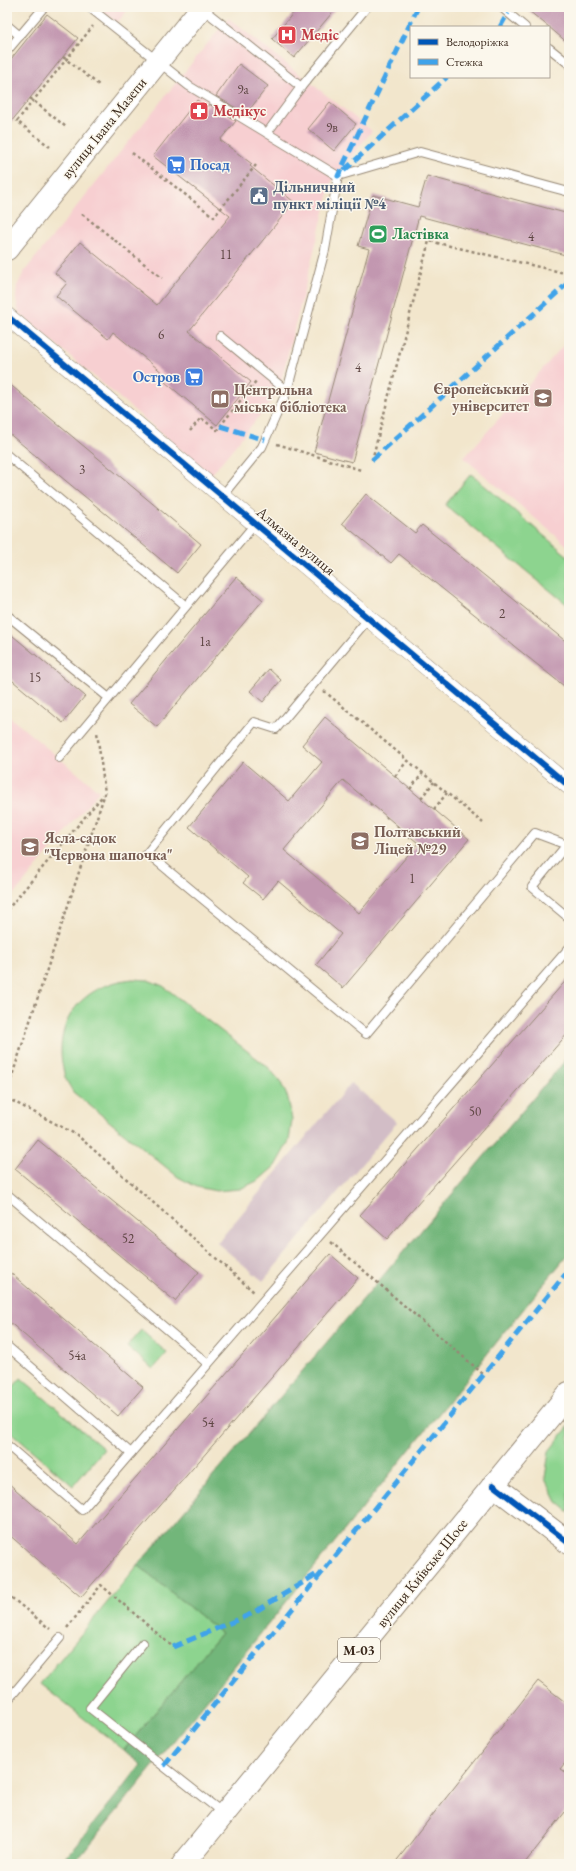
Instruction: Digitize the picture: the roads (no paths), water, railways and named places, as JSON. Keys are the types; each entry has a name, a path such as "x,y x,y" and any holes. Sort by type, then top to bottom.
{"main road":[{"name":"вулиця Івана Мазепи","path":"7,249 201,7"},
{"name":"вулиця Київське Шосе","path":"183,1864 569,1392"},
{"path":"493,1485 569,1543"}],"street":[{"name":"Алмазна вулиця","path":"7,316 569,786"}],"lane":[{"path":"7,51 44,7"},
{"path":"89,7 157,63 188,86 338,176 420,152 569,192"},
{"path":"201,7 301,87"},
{"path":"267,133 301,87 367,7"},
{"path":"501,7 523,26"},
{"path":"7,25 20,36"},
{"path":"550,49 569,64"},
{"path":"222,496 262,447 287,391 325,250 338,176"},
{"path":"220,336 287,391"},
{"path":"7,455 186,606"},
{"path":"59,758 255,524"},
{"path":"7,615 109,698"},
{"path":"369,618 276,729 254,722 147,853 366,1034 535,833 568,844 532,887 569,918"},
{"path":"7,1445 82,1510 569,948"},
{"path":"7,1194 208,1364"},
{"path":"7,1346 131,1453"},
{"path":"7,1701 60,1638"},
{"path":"143,1643 90,1708 224,1814"}],"place":[{"name":"Медіс","path":"287,35"},
{"name":"Медікус","path":"199,111"},
{"name":"Посад","path":"176,165"},
{"name":"Дільничний пункт міліції №4","path":"259,196"},
{"name":"Ластівка","path":"378,234"},
{"name":"Остров","path":"194,377"},
{"name":"Європейський університет","path":"543,398"},
{"name":"Центральна міська бібліотека","path":"220,399"},
{"name":"Полтавський Ліцей №29","path":"360,841"},
{"name":"Ясла-садок \"Червона шапочка\"","path":"30,847"}]}
